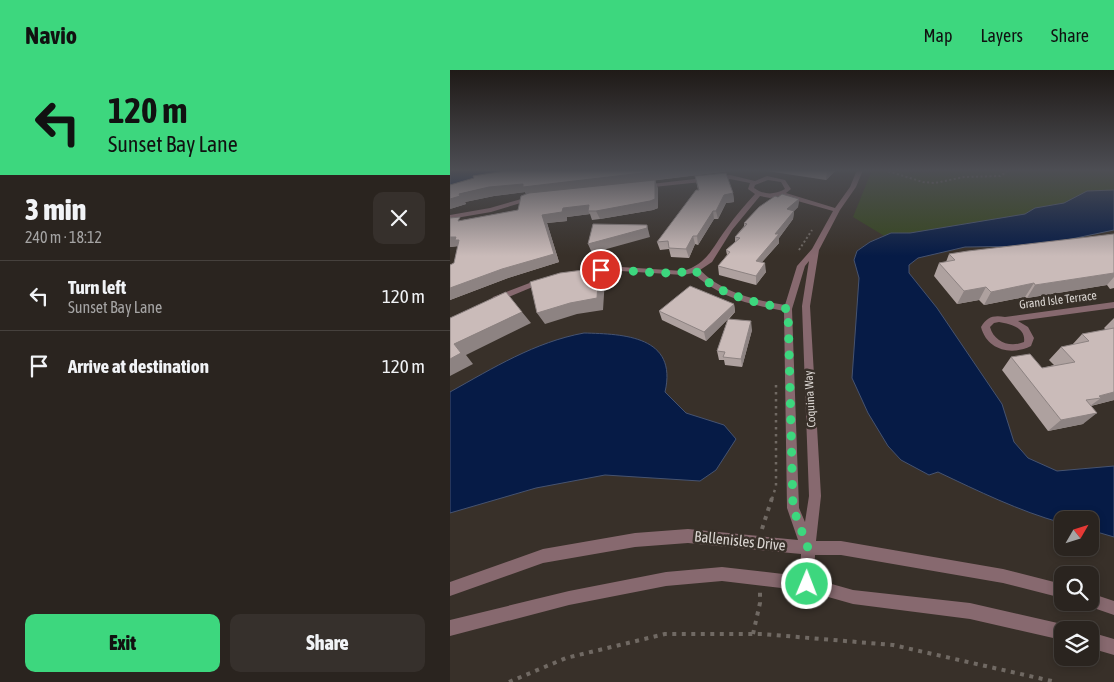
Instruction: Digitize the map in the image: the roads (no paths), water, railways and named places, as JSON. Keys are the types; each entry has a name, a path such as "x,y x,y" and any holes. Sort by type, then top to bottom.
{"street":[{"path":"450,217 536,199"},
{"path":"581,272 620,269 683,273 695,270 709,260 730,229 754,199"},
{"path":"801,199 839,207"},
{"path":"815,199 839,207"},
{"name":"Coquina Way","path":"808,548 793,508 788,309 801,266 815,250 845,199"},
{"name":"Coquina Way","path":"807,584 808,548 815,496 806,306 815,250"},
{"path":"695,270 709,284 755,302 788,309"},
{"path":"485,305 523,287 553,278"},
{"name":"Grand Isle Terrace","path":"1006,319 1020,325 1028,334 1030,339 1026,346 1008,348 994,341 985,330 987,323 991,320 1114,305"},
{"name":"Ballenisles Drive","path":"450,589 543,556 635,540 688,536 808,548 841,548 920,560 1003,576 1054,589"},
{"path":"450,628 569,598 666,579 722,574 807,584 853,597 970,611 1054,630"},
{"path":"1099,603 1114,608"},
{"path":"1099,643 1114,647"}],"water":[{"path":"1073,199 1114,199 1114,230 1038,246 965,247 918,258 909,265 909,273 937,308 1002,404 1014,442 1028,458 1057,471 1114,466 1114,537 1099,533 1099,511 1054,511 1054,520 1030,513 938,472 929,475 901,460 888,446 868,413 852,378 859,278 854,260 857,251 870,242 891,233 910,233 1025,214 1035,208 1064,203"},
{"path":"584,333 631,337 656,349 663,359 667,373 665,392 686,413 724,425 736,439 716,470 700,481 605,475 536,488 450,513 450,392 531,349"}]}
